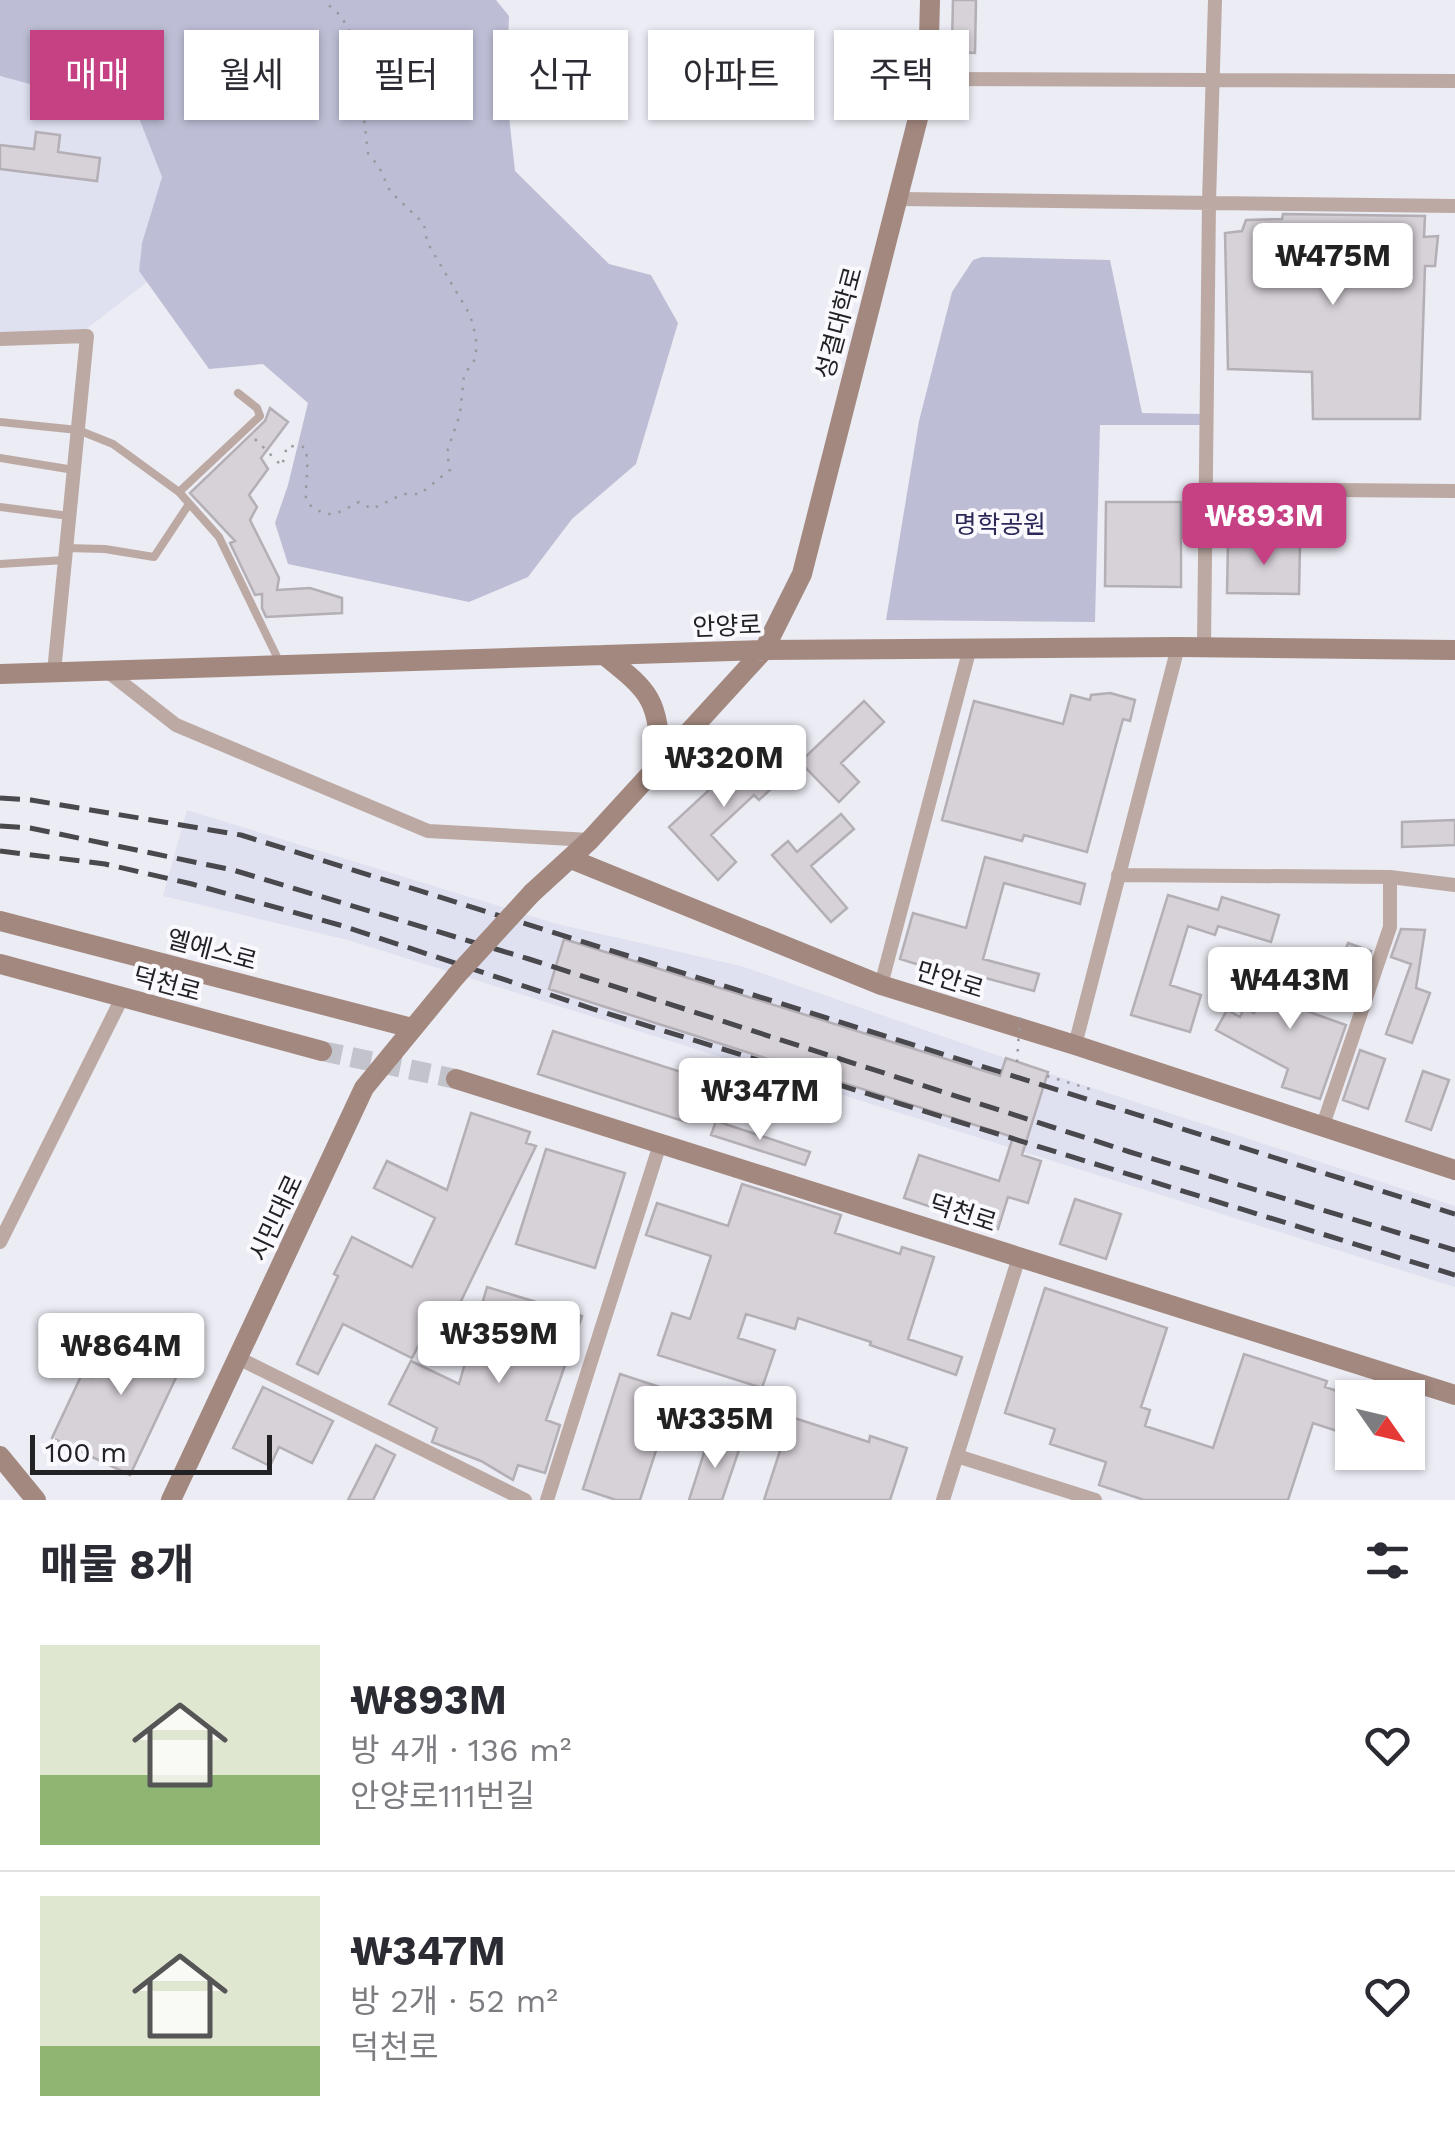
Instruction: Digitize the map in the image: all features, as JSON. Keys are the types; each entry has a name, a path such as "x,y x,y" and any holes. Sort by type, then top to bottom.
{"street":[{"name":"성결대학로","path":"929,30 930,0"},
{"path":"1204,647 1209,202 1216,0"},
{"path":"969,79 1455,81"},
{"name":"성결대학로","path":"764,650 802,574 918,120"},
{"path":"899,199 1455,206"},
{"path":"0,339 87,336 54,672"},
{"path":"1207,489 1455,491"},
{"path":"1075,1045 1178,647"},
{"name":"안양로","path":"0,674 764,650 1204,647 1455,650"},
{"path":"881,985 970,648"},
{"path":"571,859 764,650"},
{"path":"604,655 653,700 661,762"},
{"path":"106,670 176,725 428,831 590,840"},
{"name":"만안로","path":"571,859 881,985 1455,1170"},
{"name":"시민대로","path":"171,1500 364,1088 456,976 532,893 571,859"},
{"path":"1118,875 1390,877 1455,885"},
{"path":"1322,1128 1390,927 1390,877"},
{"name":"엘에스로","path":"0,922 412,1028"},
{"name":"덕천로","path":"0,964 322,1052"},
{"path":"0,1242 122,998"},
{"name":"덕천로","path":"456,1079 1455,1395"},
{"path":"548,1500 660,1144"},
{"path":"943,1500 1020,1258"},
{"path":"238,1358 525,1500"},
{"path":"0,1456 36,1500"},
{"path":"957,1456 1095,1500"}],"lane":[{"path":"179,492 260,416 257,408 238,393"},
{"path":"0,422 78,430 113,444 179,492 219,536 281,665"},
{"path":"0,458 74,470"},
{"path":"0,564 105,549 154,557 189,504"},
{"path":"0,507 70,516"}],"path":[{"path":"245,430 282,466 288,446 305,447 309,464 304,481 306,502 322,515 334,516 360,502 372,509 383,506 403,494 420,494 450,470 447,452 460,414 464,375 476,358 470,315 427,242 424,224 390,191 368,153 362,110 366,72 342,16 324,0"},
{"path":"1017,1062 1020,1016"},
{"path":"1047,1076 1092,1090"}],"shaded area":[{"path":"0,76 30,84 30,120 140,120 162,177 142,243 139,271 147,282 85,330 0,334"},
{"path":"187,810 557,924 741,966 1074,1082 1455,1206 1455,1287 348,940 163,896"}],"green space":[{"path":"0,0 496,0 509,16 508,30 493,30 493,120 509,120 515,171 609,264 651,275 678,323 636,464 572,519 528,577 469,602 288,564 275,523 308,403 263,364 209,369 139,271 142,243 162,177 140,120 164,120 164,30 30,30 30,84 0,76"},
{"name":"명학공원","path":"973,260 1110,260 1142,413 1203,414 1203,425 1100,425 1095,622 886,620 919,421 952,292"}],"building":[{"path":"953,0 976,0 975,53 969,53 969,30 952,30"},
{"path":"36,132 60,135 58,152 100,158 97,181 0,169 0,145 34,149"},
{"path":"1283,214 1425,216 1424,237 1438,236 1435,266 1425,266 1420,419 1313,419 1312,372 1228,369 1225,233 1242,231 1246,220 1282,219"},
{"path":"270,408 288,422 261,458 268,469 249,495 257,507 250,520 279,578 277,590 310,588 342,598 342,613 266,617 262,594 255,595 230,543 235,541 190,493 265,421"},
{"path":"1106,502 1181,502 1181,587 1105,586"},
{"path":"1228,543 1300,544 1299,594 1227,593"},
{"path":"1110,693 1135,700 1130,721 1123,719 1087,852 1024,835 1022,841 942,820 974,701 1063,724 1071,695 1090,700 1091,695"},
{"path":"864,701 884,722 841,763 859,782 839,802 800,762"},
{"path":"764,753 785,776 759,800 754,795 711,835 736,862 718,880 669,827 737,764"},
{"path":"841,814 854,829 811,866 847,908 831,922 772,855 788,841 797,852"},
{"path":"1455,820 1455,845 1402,847 1402,822"},
{"path":"985,857 1085,884 1080,904 1004,883 983,959 1039,974 1034,991 900,959 913,913 966,928"},
{"path":"1168,895 1218,910 1222,897 1279,915 1271,942 1218,926 1215,935 1188,926 1170,985 1201,995 1190,1032 1131,1015"},
{"path":"1401,929 1425,930 1416,988 1430,993 1412,1043 1386,1034 1411,964 1391,957"},
{"path":"564,939 1000,1076 1006,1058 1048,1072 1022,1155 1041,1161 1028,1203 1008,1197 998,1229 904,1198 919,1155 999,1181 1013,1137 549,989"},
{"path":"1348,943 1371,951 1355,996 1332,987"},
{"path":"1280,956 1315,975 1298,1008 1346,1025 1320,1099 1282,1087 1288,1069 1216,1030 1227,1010 1240,1017 1244,1008 1254,1013 1261,1001 1268,1005 1282,979 1271,973"},
{"path":"553,1031 700,1078 686,1122 538,1074"},
{"path":"1360,1050 1385,1059 1368,1109 1343,1100"},
{"path":"1423,1071 1449,1080 1431,1130 1406,1121"},
{"path":"471,1113 530,1132 526,1143 536,1146 447,1330 431,1321 412,1358 343,1324 318,1374 297,1364 352,1237 412,1267 435,1218 374,1188 387,1161 447,1190"},
{"path":"716,1121 810,1152 805,1165 711,1135"},
{"path":"546,1149 625,1173 595,1268 516,1244"},
{"path":"742,1184 841,1215 835,1233 900,1254 902,1247 934,1257 908,1339 962,1357 956,1375 798,1318 795,1329 746,1314 738,1338 775,1350 762,1388 658,1355 672,1313 690,1319 711,1256 646,1235 657,1203 728,1226"},
{"path":"1075,1199 1121,1214 1106,1259 1060,1244"},
{"path":"487,1287 582,1316 546,1420 560,1425 545,1473 518,1465 513,1480 481,1461 432,1442 437,1428 389,1404 411,1361 459,1384"},
{"path":"1045,1288 1167,1328 1141,1407 1150,1410 1145,1426 1213,1448 1244,1354 1327,1381 1325,1387 1335,1390 1335,1430 1313,1423 1288,1500 1144,1500 1099,1485 1106,1462 1050,1444 1055,1429 1005,1413"},
{"path":"120,1318 188,1352 130,1475 52,1438 83,1372 92,1377"},
{"path":"620,1374 675,1392 640,1500 616,1500 583,1489"},
{"path":"263,1387 333,1421 312,1463 279,1447 270,1466 233,1448"},
{"path":"791,1417 869,1442 870,1436 907,1448 890,1500 764,1500"},
{"path":"709,1437 740,1447 722,1500 689,1500"},
{"path":"376,1445 395,1455 373,1500 348,1500"}],"tunnel":[{"path":"322,1051 456,1079"}],"railway":[{"path":"0,798 241,835 1455,1214"},
{"path":"0,826 30,828 233,870 1455,1250"},
{"path":"0,851 105,864 343,926 593,1009 1455,1275"}]}
